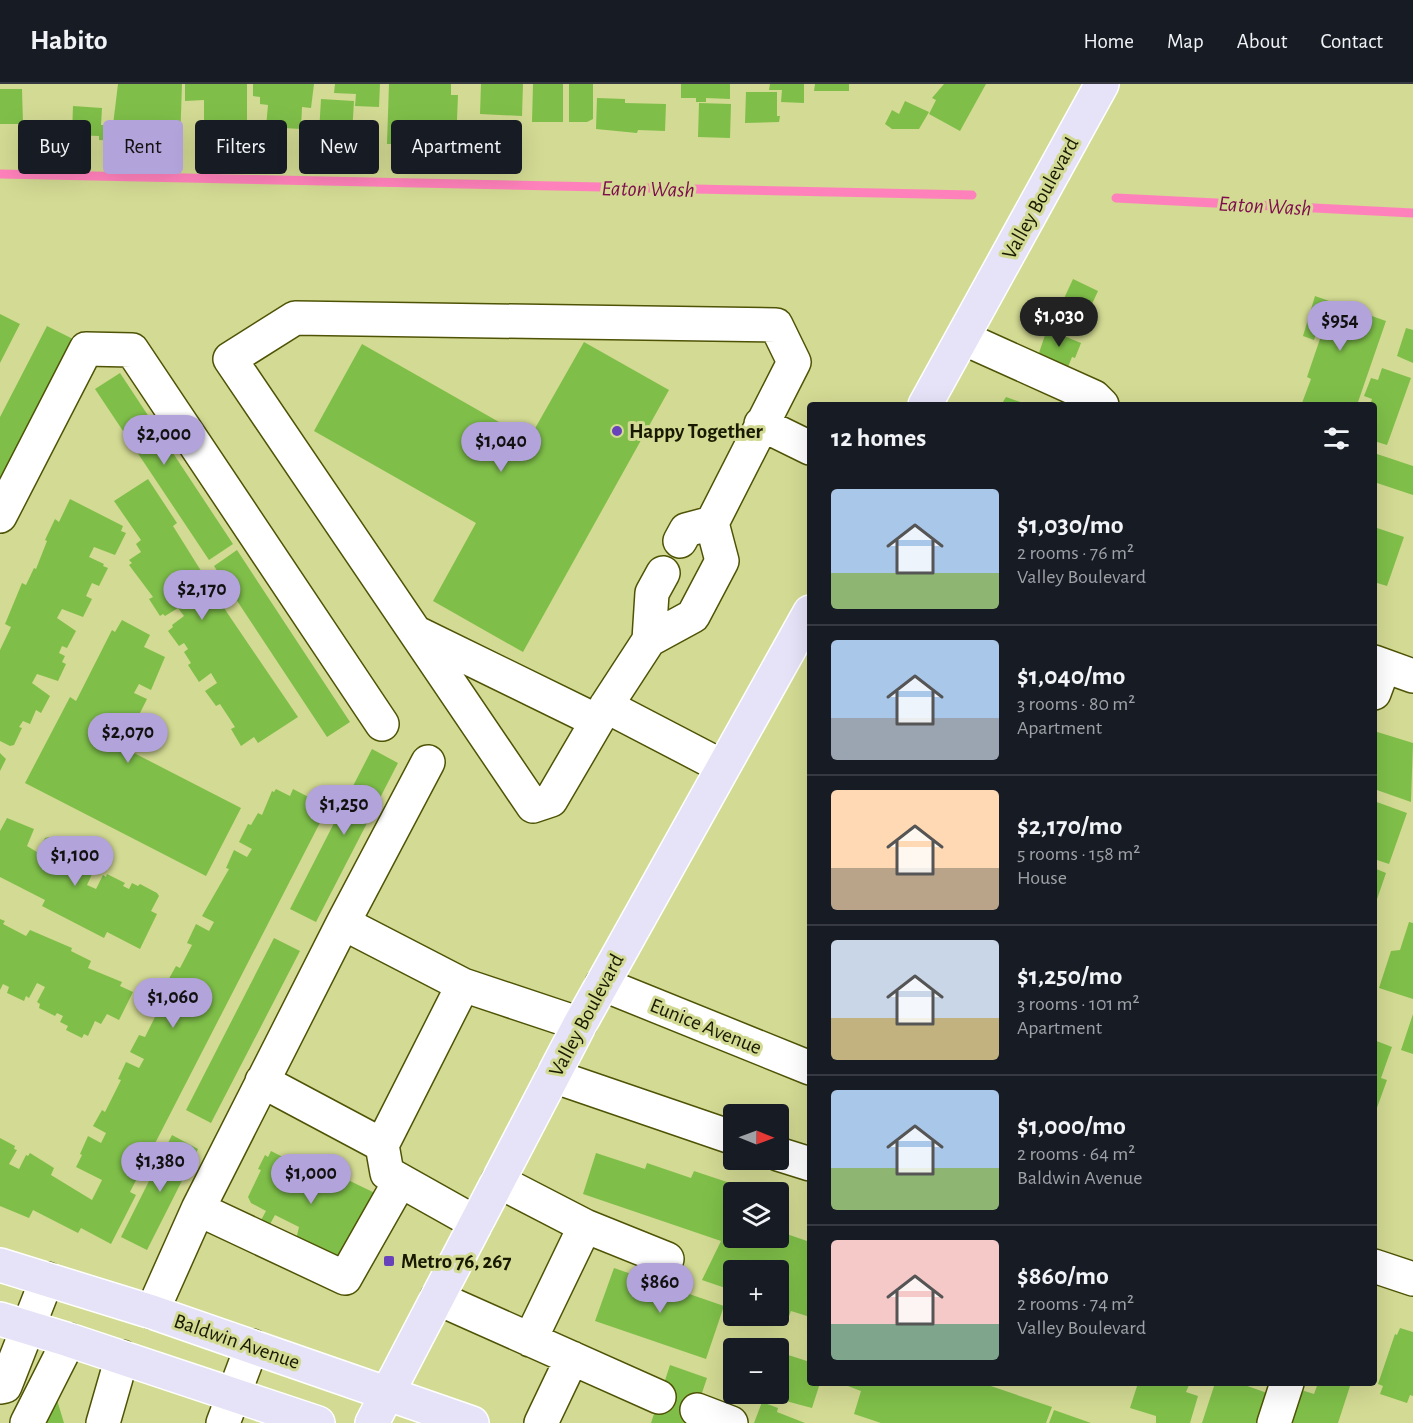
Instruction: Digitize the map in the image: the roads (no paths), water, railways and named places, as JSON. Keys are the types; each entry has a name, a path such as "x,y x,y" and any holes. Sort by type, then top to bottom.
{"main road":[{"name":"Valley Boulevard","path":"927,402 1102,84"},
{"name":"Valley Boulevard","path":"372,1423 580,1024 807,617"},
{"name":"Baldwin Avenue","path":"0,1265 152,1312 472,1423"},
{"path":"14,1323 122,1357 229,1409 318,1423"}],"street":[{"path":"296,318 776,326 794,362 760,424 712,523 722,561 693,616 649,640 601,714 551,800 532,806 230,359 296,318"},
{"path":"963,338 1094,397 1099,402"},
{"path":"0,516 86,349 132,351 382,724"},
{"path":"760,424 807,447"},
{"path":"680,541 686,530 712,523"},
{"path":"649,640 652,593 663,573"},
{"path":"412,631 723,767"},
{"path":"152,1312 198,1209 262,1081 428,762"},
{"path":"343,923 463,985 580,1024"},
{"name":"Eunice Avenue","path":"602,984 807,1067"},
{"path":"463,985 382,1145 387,1173 476,1223"},
{"path":"553,1076 723,1134"},
{"path":"262,1081 382,1145"},
{"path":"789,1157 807,1163"},
{"path":"198,1209 342,1279 347,1277 400,1181"},
{"path":"498,1181 585,1227 668,1259"},
{"path":"530,1340 585,1227"},
{"path":"1377,1267 1413,1279"},
{"path":"0,1387 5,1386 14,1323 47,1279"},
{"path":"437,1298 660,1397"},
{"path":"27,1423 69,1340"},
{"path":"229,1409 252,1346"},
{"path":"103,1423 122,1357"},
{"path":"541,1423 572,1358"},
{"path":"1274,1423 1286,1386"},
{"path":"697,1410 731,1423"}],"waterway":[{"name":"Eaton Wash","path":"0,174 972,195"},
{"name":"Eaton Wash","path":"1116,198 1413,213"}],"place":[{"name":"Happy Together","path":"617,431"},
{"name":"Metro 76, 267","path":"389,1261"}]}
